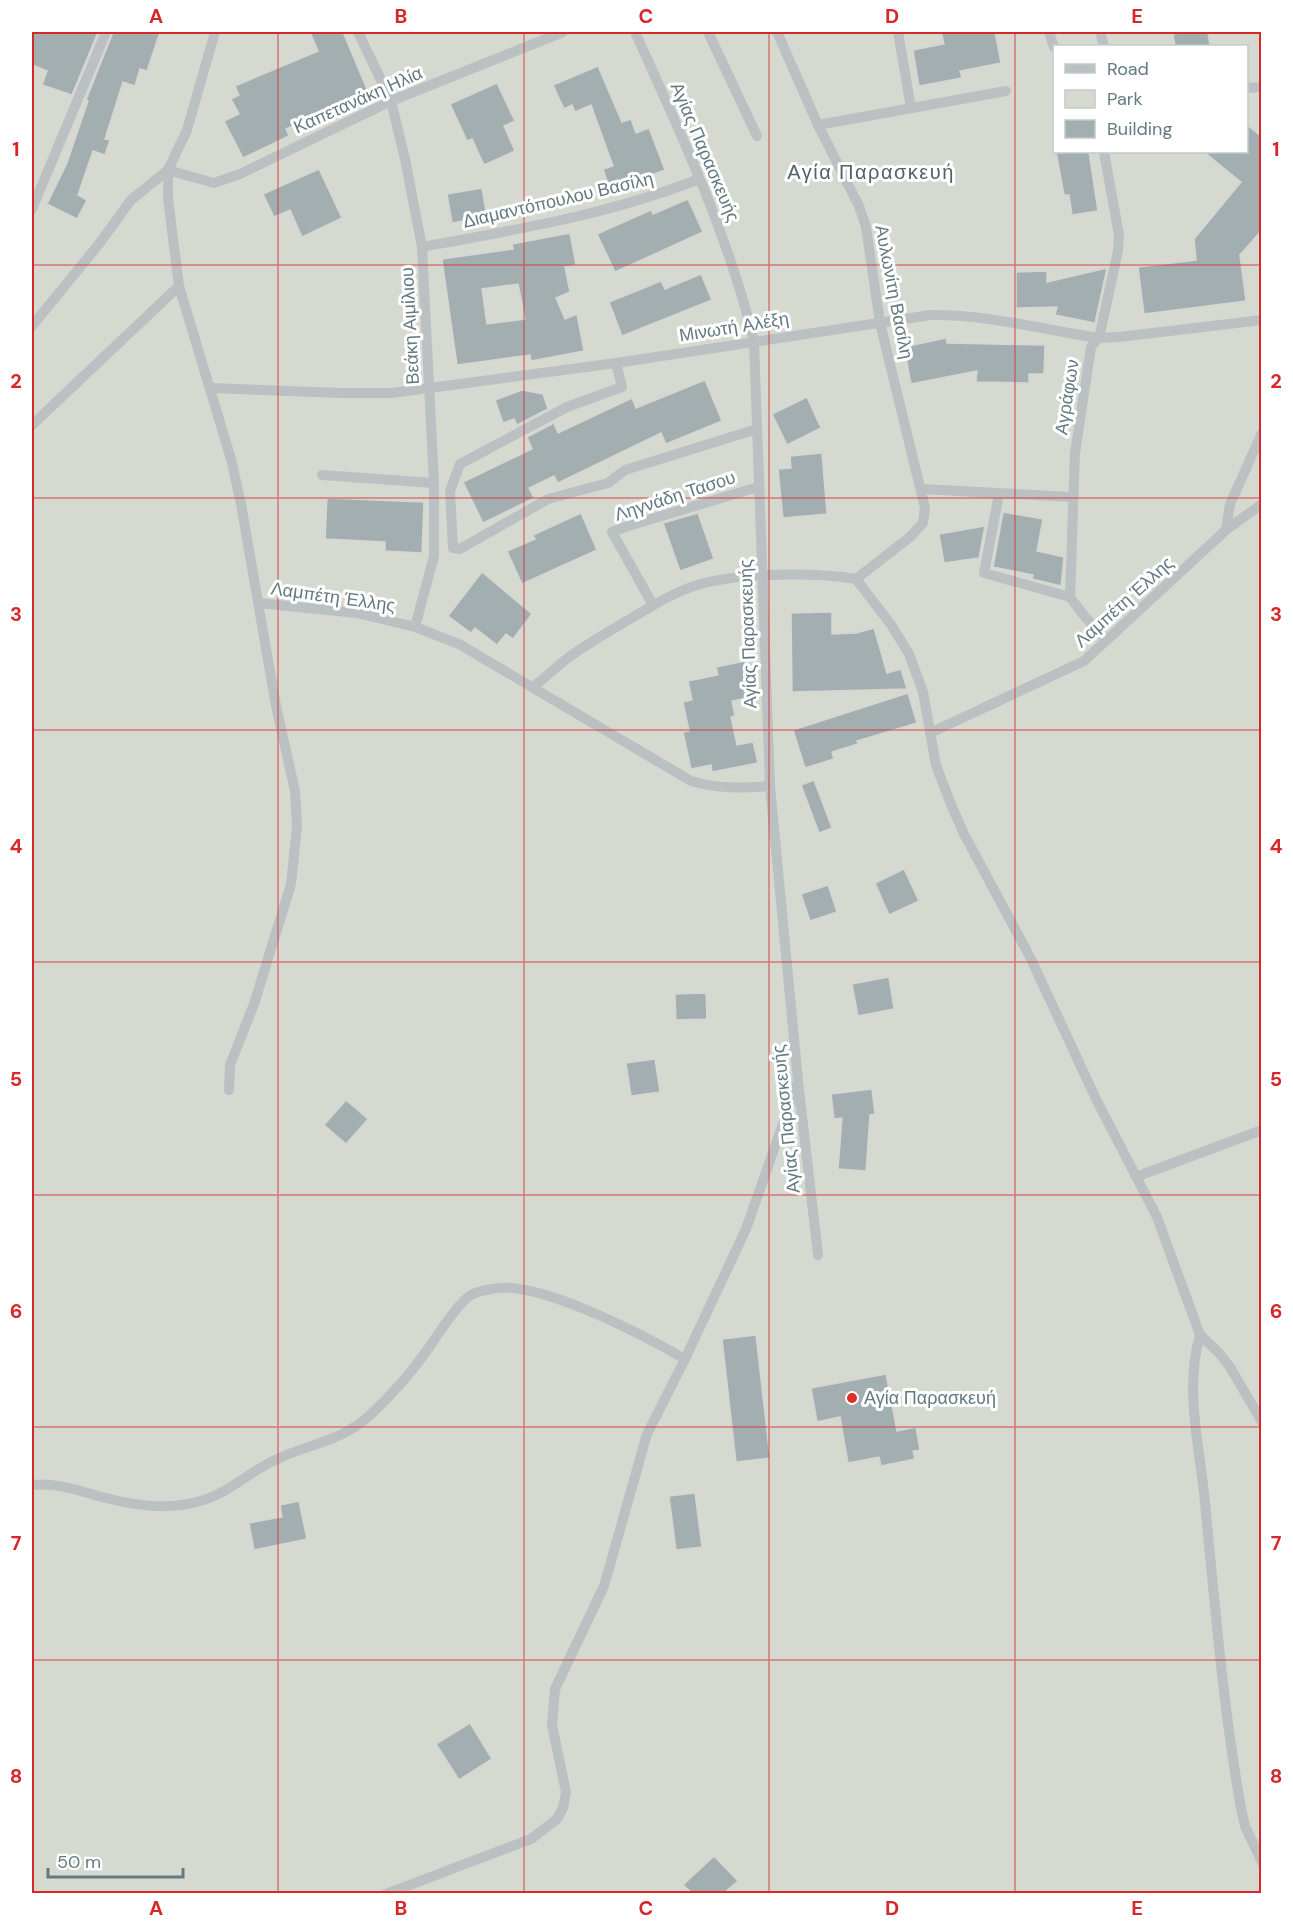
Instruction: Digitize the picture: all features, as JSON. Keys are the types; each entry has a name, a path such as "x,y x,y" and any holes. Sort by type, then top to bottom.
{"street":[{"path":"32,209 106,32"},
{"path":"32,326 99,244 131,200 168,170 187,130 215,32"},
{"name":"Βεάκη Αιμίλιου","path":"358,32 391,101 422,247 434,483 434,556 415,627"},
{"name":"Καπετανάκη Ηλία","path":"168,170 214,183 240,174 391,101 563,32"},
{"name":"Αγίας Παρασκευής","path":"635,32 726,244 745,303 754,341 770,786 798,1081 818,1255"},
{"path":"708,32 757,136"},
{"name":"Αυλωνίτη Βασίλη","path":"777,32 818,125 859,206 866,227 880,323 925,508 923,523 910,537 856,579"},
{"path":"898,32 911,108"},
{"path":"1100,33 1112,32"},
{"path":"818,125 1006,91"},
{"name":"Αγράφων","path":"1070,597 1075,453 1091,347 1099,338 1119,251 1119,235 1104,153"},
{"name":"Λαμπέτη Έλλης","path":"168,170 168,199 179,286 211,388 241,504 258,603 357,614 415,627 459,644 534,686 691,781 712,787 770,786"},
{"name":"Διαμαντόπουλου Βασίλη","path":"422,247 579,215 645,198 699,179"},
{"path":"32,426 179,286"},
{"name":"Μινωτή Αλέξη","path":"211,388 392,393 616,363 931,315 951,315 1099,338 1262,320"},
{"path":"616,363 622,387 567,407 460,464 450,491 453,548 460,549 548,499 608,483 625,470 757,429"},
{"path":"1226,530 1230,504 1262,433"},
{"path":"322,475 434,483"},
{"name":"Ληγνάδη Τασου","path":"653,605 612,532 758,487"},
{"path":"922,489 1072,497"},
{"path":"999,494 984,573 1070,597 1107,640"},
{"name":"Λαμπέτη Έλλης","path":"930,733 1084,661 1226,530 1262,504"},
{"path":"534,686 569,657 653,605 700,584 762,576 821,576 856,579 909,654 923,692 936,765 964,834 1030,957 1087,1080 1138,1176 1169,1245 1200,1335 1230,1367 1262,1422"},
{"path":"229,1090 230,1065 254,1004 291,884 297,826 295,791 276,706 258,603"},
{"path":"386,1893 531,1839 557,1819 563,1808 566,1792 552,1725 555,1689 604,1586 647,1434 746,1228 798,1081"},
{"path":"1138,1176 1262,1130"},
{"path":"32,1485 47,1483 129,1504 149,1506 175,1506 199,1502 219,1495 275,1460 328,1442 348,1432 368,1417 393,1393 468,1297 493,1288 511,1286 534,1290 643,1335 685,1359"},
{"path":"1200,1335 1192,1372 1195,1424 1205,1497 1217,1639 1241,1808 1249,1834 1262,1862"}],"green space":[{"path":"32,32 1261,32 1261,1893 32,1894"}],"building":[{"path":"32,32 98,32 72,95 42,85 47,71 32,65"},
{"path":"113,32 160,32 147,71 140,69 135,86 123,82 105,139 110,140 105,155 93,151 78,195 87,200 77,219 47,204 67,163 88,101 86,100"},
{"path":"310,32 343,32 369,94 286,129 289,136 243,158 224,121 239,114 231,99 239,95 235,86 318,51"},
{"path":"941,32 995,32 1001,63 960,71 962,78 919,86 913,50 944,44"},
{"path":"1208,32 1210,45 1175,45 1173,34"},
{"path":"598,66 622,122 631,119 636,133 649,128 665,170 610,190 603,169 613,166 591,105 575,112 572,105 564,109 553,85"},
{"path":"497,83 515,121 504,126 515,151 484,165 472,139 467,141 450,104"},
{"path":"1248,126 1262,137 1262,230 1240,255 1246,301 1144,314 1138,267 1196,260 1194,239 1241,182 1205,153 1248,153"},
{"path":"1056,153 1089,153 1098,211 1072,215 1069,195 1064,195"},
{"path":"319,169 342,218 302,237 290,210 274,217 263,194"},
{"path":"482,188 487,217 452,223 447,194"},
{"path":"688,199 703,232 615,272 597,234 651,210 653,214"},
{"path":"570,233 576,265 565,267 570,292 556,298 565,319 577,314 584,351 531,361 530,355 457,365 442,259 513,249 512,244","holes":["518,284 525,319 487,324 482,289"]},
{"path":"1107,268 1095,323 1055,315 1057,307 1016,308 1016,272 1047,271 1047,282"},
{"path":"701,274 712,300 622,336 609,302 661,281 665,289"},
{"path":"946,338 947,343 1045,345 1044,374 1029,374 1029,383 976,382 977,371 911,384 904,347"},
{"path":"705,380 722,421 666,444 661,433 558,483 554,476 529,488 534,498 483,523 463,482 532,449 527,437 554,423 558,433 632,398 636,408"},
{"path":"522,390 543,394 548,409 517,425 514,419 503,423 495,400"},
{"path":"807,397 821,428 787,445 772,414"},
{"path":"822,453 827,514 783,518 778,469 791,468 790,456"},
{"path":"327,498 424,502 422,553 385,551 385,542 325,539"},
{"path":"1003,512 1043,519 1037,551 1064,557 1061,586 1032,579 1033,575 993,567"},
{"path":"581,513 597,550 522,584 507,551 535,539 533,535"},
{"path":"698,513 714,559 680,571 663,523"},
{"path":"985,526 979,558 944,563 939,534"},
{"path":"482,572 532,614 513,639 506,634 497,645 475,628 471,633 448,616"},
{"path":"832,612 832,634 856,633 874,628 887,673 901,669 907,689 792,692 791,613"},
{"path":"745,661 752,697 732,701 735,716 731,717 737,745 753,742 758,763 712,772 711,765 691,769 683,732 689,731 683,702 692,700 688,681 718,675 716,667"},
{"path":"908,693 917,723 857,741 858,744 832,752 834,759 805,768 793,730"},
{"path":"814,780 832,828 819,833 801,785"},
{"path":"904,869 919,901 889,915 875,883"},
{"path":"828,885 837,912 810,921 801,894"},
{"path":"889,977 894,1009 858,1016 852,984"},
{"path":"706,993 707,1019 676,1020 675,994"},
{"path":"655,1059 660,1092 631,1096 626,1063"},
{"path":"872,1089 875,1114 870,1115 866,1171 838,1169 842,1118 834,1119 831,1094"},
{"path":"346,1100 368,1119 346,1144 324,1125"},
{"path":"756,1335 770,1458 736,1462 722,1339"},
{"path":"886,1374 897,1431 916,1427 920,1450 913,1451 915,1459 881,1466 879,1457 848,1463 840,1417 817,1422 811,1388"},
{"path":"695,1493 702,1547 676,1550 669,1496"},
{"path":"299,1501 307,1539 254,1550 249,1523 282,1517 280,1505"},
{"path":"470,1723 492,1759 459,1780 436,1744"},
{"path":"714,1856 738,1881 724,1893 692,1893 683,1885"}],"place":[{"name":"Αγία Παρασκευή","path":"852,1398"}],"district":[{"name":"Αγία Παρασκευή","path":"871,172"}]}
